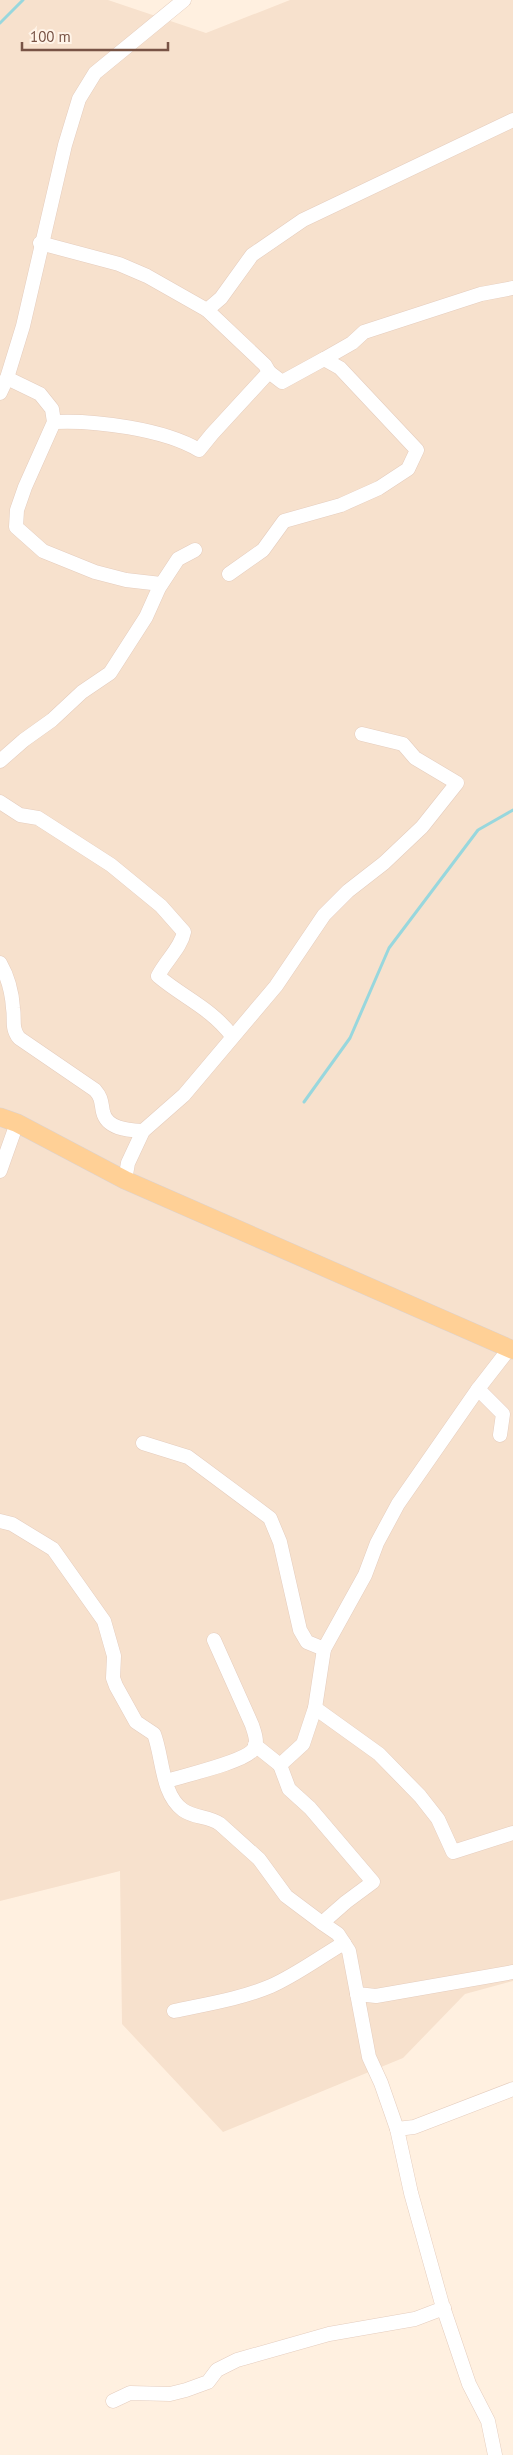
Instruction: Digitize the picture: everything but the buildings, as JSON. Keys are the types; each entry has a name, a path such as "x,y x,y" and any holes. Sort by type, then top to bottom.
{"main road":[{"path":"0,1117 17,1123 125,1180 511,1350"}],"street":[{"path":"0,394 7,378 23,326 40,243 64,145 79,99 95,73 184,0"},
{"path":"207,310 221,298 252,255 303,220 513,120"},
{"path":"40,243 119,264 147,276 207,310 265,365 269,372 282,382 352,343 364,332 481,294 513,288"},
{"path":"228,574 263,550 284,521 341,505 379,488 408,469 417,450 340,368 324,358"},
{"path":"54,422 82,420 147,432 186,443 199,450 269,372"},
{"path":"7,378 40,394 52,409 54,422 25,487 17,510 16,527 43,551 95,572 126,580 161,584"},
{"path":"0,761 24,740 52,720 82,692 110,673 146,617 161,584 178,559 195,550"},
{"path":"125,1180 128,1163 143,1130 184,1095 276,986 324,915 422,827 457,783 415,758 404,744 362,734"},
{"path":"0,802 20,815 38,818 111,865 161,906 184,932 182,944 167,958 158,976 219,1019 232,1036"},
{"path":"0,963 9,984 13,1008 13,1029 19,1038 95,1090 102,1100 105,1118 114,1126 143,1130"},
{"path":"0,1171 17,1123"},
{"path":"280,1765 302,1744 315,1708 324,1649 365,1575 378,1542 398,1504 478,1389 511,1350"},
{"path":"478,1389 503,1414 500,1435"},
{"path":"143,1443 188,1457 270,1518 280,1542 300,1630 307,1642 324,1649"},
{"path":"0,1521 12,1524 53,1549 104,1621 113,1650 113,1678 116,1686 136,1722 154,1734 175,1802 182,1810 190,1814 214,1820 220,1824 259,1859 286,1896 338,1934 349,1951 369,2057 381,2083 397,2130 411,2194 444,2308 469,2384 488,2421 495,2455"},
{"path":"167,1781 245,1756 255,1746 256,1738 252,1726 214,1640"},
{"path":"315,1708 379,1754 413,1789 438,1819 452,1852 513,1833"},
{"path":"255,1746 280,1765 289,1789 310,1808 373,1882 322,1923"},
{"path":"174,2011 242,1996 269,1987 288,1978 344,1943"},
{"path":"357,1994 376,1996 513,1972"},
{"path":"397,2130 414,2127 513,2090"},
{"path":"112,2400 130,2392 170,2394 186,2390 208,2382 217,2370 237,2360 329,2334 415,2319 444,2308"}],"shaded area":[{"path":"0,0 108,0 206,33 290,0 513,0 513,1981 465,1994 403,2058 223,2132 122,2024 120,1871 0,1901"}],"waterway":[{"path":"0,23 23,0"},
{"path":"304,1102 350,1038 389,948 478,830 513,810"}]}
